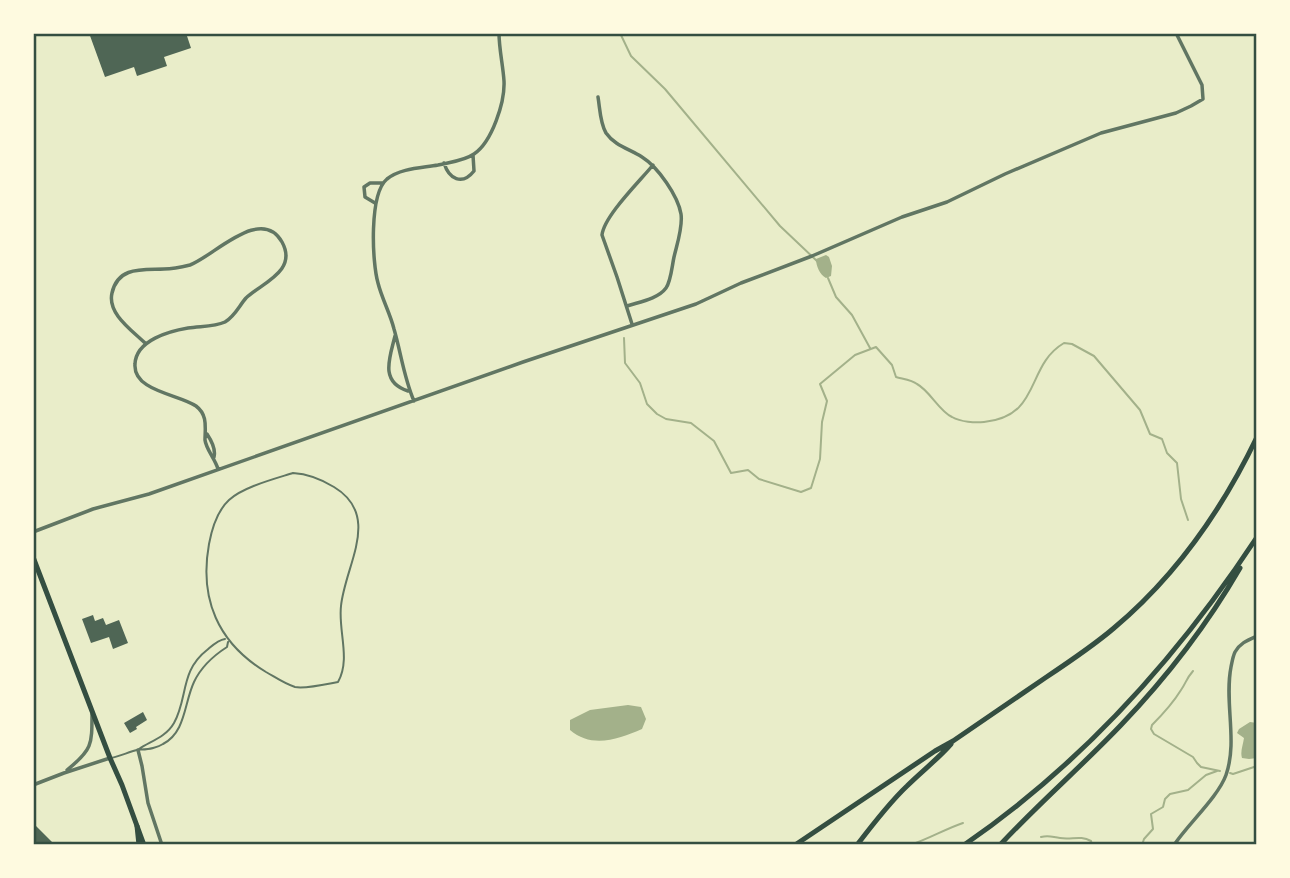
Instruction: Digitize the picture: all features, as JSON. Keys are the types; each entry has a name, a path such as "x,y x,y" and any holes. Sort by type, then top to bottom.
{"main road":[{"path":"795,845 1094,644 1142,603 1175,568 1204,530 1234,482 1257,437"},
{"path":"964,845 1041,786 1112,721 1185,637 1257,537"},
{"path":"1000,845 1158,685 1219,602 1257,537"},
{"path":"33,557 122,785 141,845"},
{"path":"857,845 894,799 953,741"}],"street":[{"path":"414,401 375,269 378,193 383,183 401,172 473,155 488,139 502,103 504,82 499,33"},
{"path":"33,531 93,509 149,494 632,324 696,304 902,217 947,202 1101,133 1176,113 1203,99 1202,85 1176,33"},
{"path":"598,97 605,132 615,143 653,166 679,205 682,217 666,288 658,296 627,306"},
{"path":"444,163 447,172 454,178 466,178 474,171 473,155"},
{"path":"632,324 602,235 617,207 653,166"},
{"path":"376,203 366,199 364,187 372,182 383,183"},
{"path":"146,344 113,307 113,290 123,275 136,269 169,269 197,262 247,231 264,229 279,238 286,254 281,271 244,300 231,317 219,324 174,331 156,338 139,351 135,360 139,380 148,387 184,400 200,410 205,418 206,434 215,452 218,469"},
{"path":"396,334 389,355 390,374 397,386 410,391"},
{"path":"1174,845 1217,791 1226,774 1230,739 1228,691 1232,661 1243,642 1257,636"},
{"path":"64,773 82,758 90,746 92,708"},
{"path":"138,750 148,803 162,845"},
{"path":"33,785 110,758"}],"lane":[{"path":"110,758 138,750 163,736 171,728 191,669 201,655 220,640 228,640 254,664 295,687 338,682 344,662 341,604 354,554 358,522 356,511 338,490 318,478 293,473 233,496 223,506 211,537 206,581 215,615 228,640 227,647 204,666 195,681 178,731 162,745 149,750 138,750"}],"shaded area":[{"path":"826,255 832,266 831,276 826,278 819,270 816,259"},
{"path":"628,705 641,707 646,719 642,729 615,739 596,741 578,736 570,730 570,720 590,710"},
{"path":"1250,722 1257,723 1257,758 1249,759 1242,758 1244,738 1237,733"}],"building":[{"path":"89,33 186,33 191,48 164,57 167,66 137,76 134,67 105,77"},
{"path":"93,615 95,621 103,618 106,625 119,620 128,643 113,649 109,637 91,643 82,619"},
{"path":"143,712 147,720 130,733 124,723"},
{"path":"33,823 55,845 33,845"}],"waterway":[{"path":"620,33 631,56 665,89 780,226 818,262"},
{"path":"828,278 836,297 852,315 870,348"},
{"path":"624,338 625,363 640,383 647,404 657,414 666,419 691,423 714,441 731,473 748,470 759,479 801,492 811,488 820,459 822,422 827,401 820,384 855,355 876,347 892,365 896,377 922,387 947,414 968,422 980,422 1002,418 1015,410 1025,400 1043,364 1052,353 1064,343 1072,344 1094,356 1140,410 1150,434 1162,439 1167,453 1177,463 1181,499 1188,520"},
{"path":"1193,671 1175,700 1151,729 1154,734 1193,757 1201,767 1220,771"},
{"path":"1230,773 1257,766"},
{"path":"1142,845 1153,829 1151,814 1163,807 1170,794 1188,790 1206,775 1217,771"},
{"path":"910,845 963,823"},
{"path":"1041,837 1083,838 1091,841 1092,845"}]}
